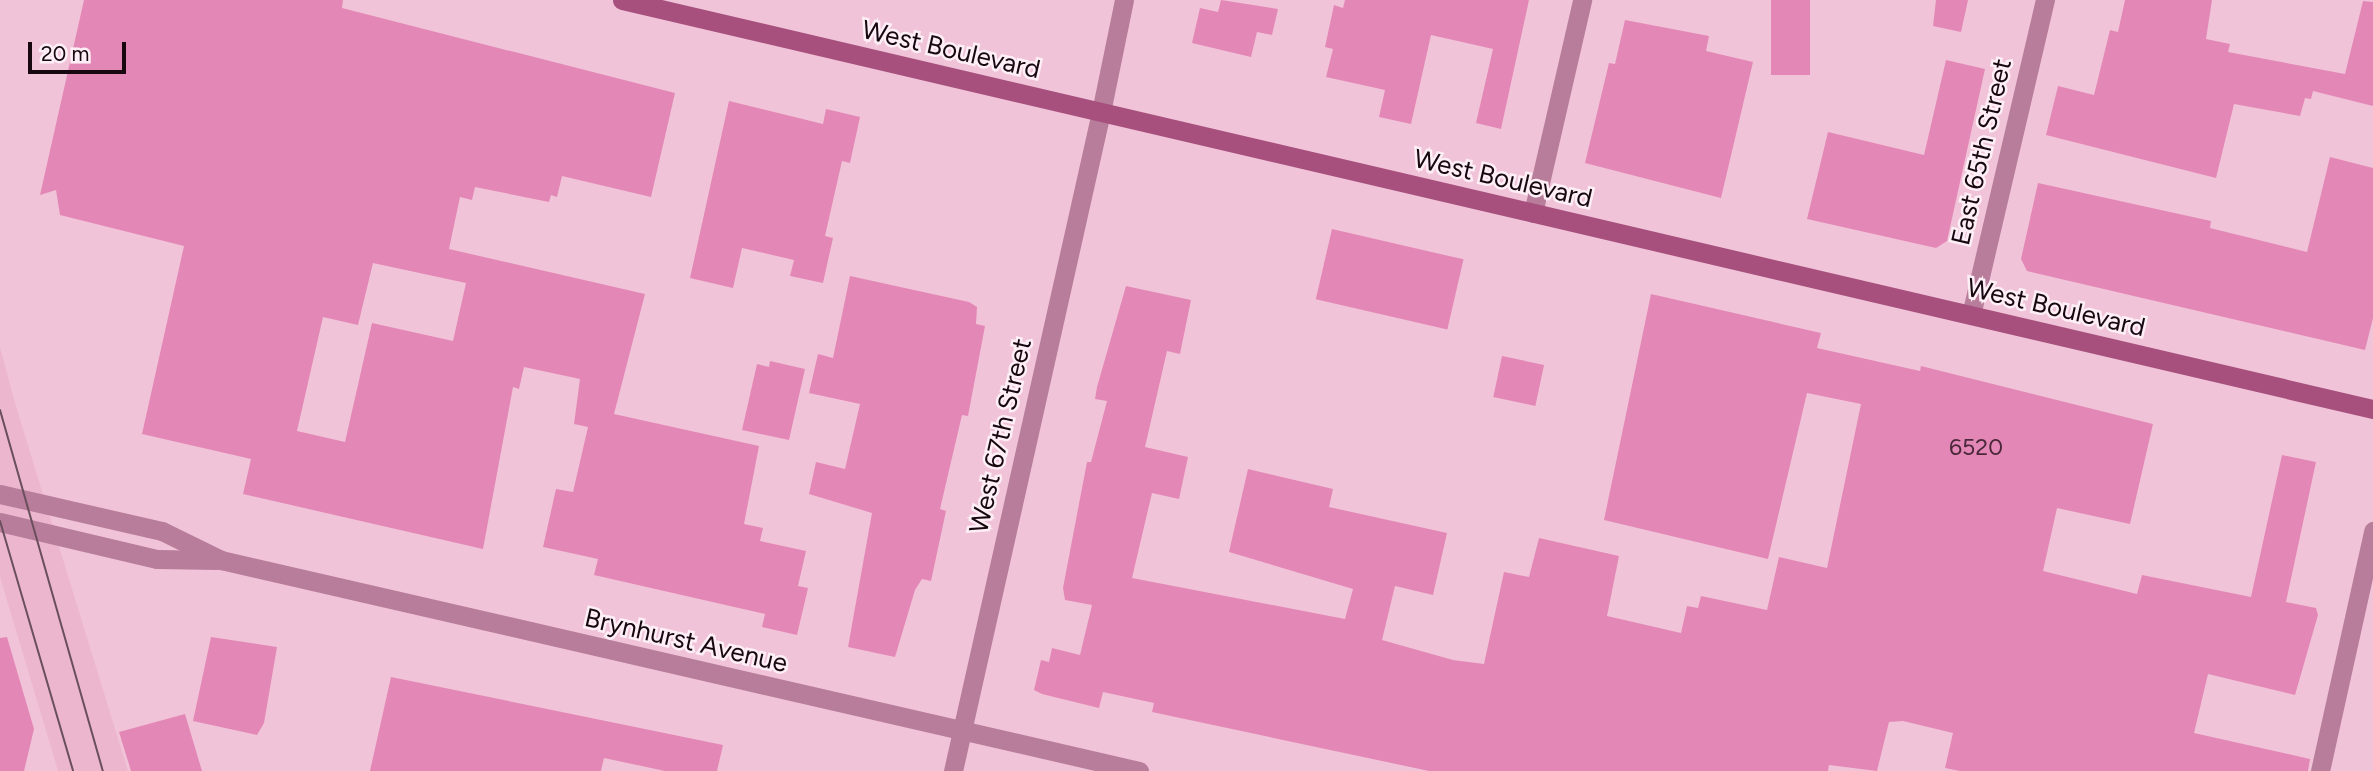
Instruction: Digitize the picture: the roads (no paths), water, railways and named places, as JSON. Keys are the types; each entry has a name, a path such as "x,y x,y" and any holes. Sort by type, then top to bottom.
{"main road":[{"name":"West Boulevard","path":"622,0 2373,409"}],"street":[{"name":"West 67th Street","path":"953,771 1124,0"},
{"path":"1533,213 1582,0"},
{"name":"East 65th Street","path":"1972,315 2045,0"},
{"name":"Brynhurst Avenue","path":"0,494 162,531 221,560"},
{"name":"Brynhurst Avenue","path":"0,522 158,559 221,560 1139,771"},
{"path":"2320,771 2373,531"}],"tram line":[{"path":"0,410 103,771"},
{"path":"0,521 73,771"}]}
